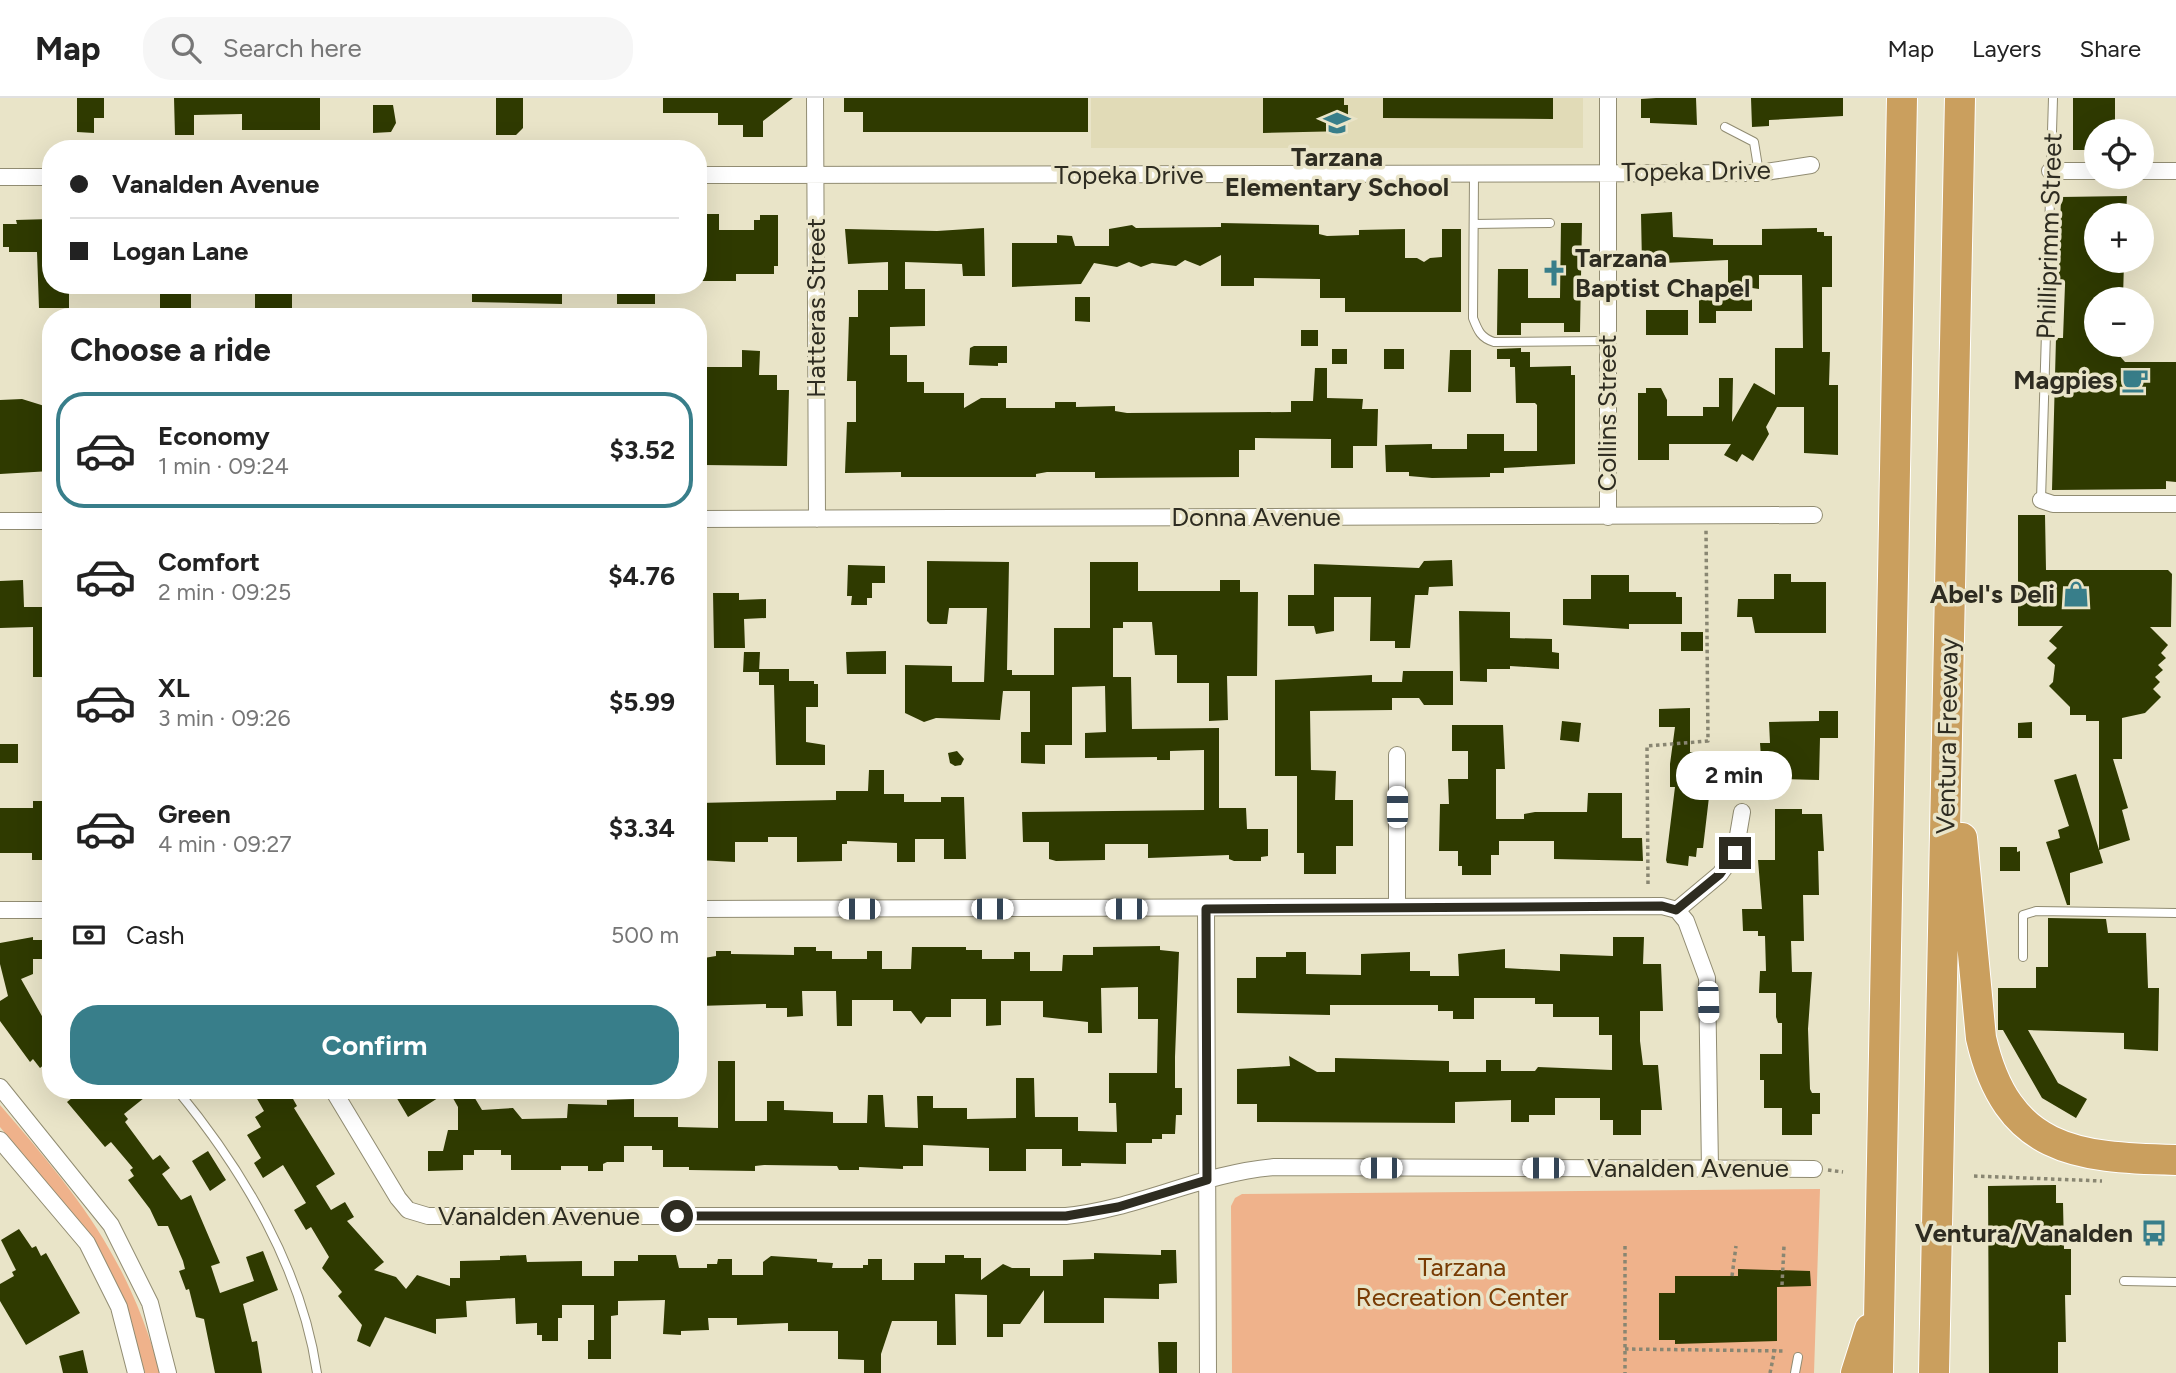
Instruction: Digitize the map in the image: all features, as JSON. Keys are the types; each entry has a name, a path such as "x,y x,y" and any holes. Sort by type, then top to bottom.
{"highway":[{"path":"1878,1373 1902,98"},
{"name":"Ventura Freeway","path":"1934,1373 1960,98"},
{"path":"1948,680 1975,999 1987,1065 2001,1094 2044,1139 2066,1150 2110,1158 2176,1160"},
{"path":"1856,1373 1880,1299"}],"street":[{"name":"Hatteras Street","path":"816,98 817,519"},
{"name":"Collins Street","path":"1608,98 1608,517"},
{"name":"Topeka Drive","path":"707,175 1759,173 1811,165"},
{"path":"2050,171 2084,171"},
{"path":"2154,171 2176,172"},
{"path":"0,177 42,177"},
{"path":"2041,500 2053,504 2176,504"},
{"name":"Donna Avenue","path":"707,519 1814,515"},
{"path":"0,521 42,521"},
{"path":"1397,755 1397,907"},
{"path":"1676,910 1720,874 1735,853 1742,812"},
{"path":"707,909 1662,906 1676,910 1686,922 1707,978 1710,1168"},
{"path":"0,910 42,909"},
{"path":"1206,909 1208,1373"},
{"path":"0,1087 111,1225 150,1303 168,1373"},
{"name":"Vanalden Avenue","path":"338,1099 398,1198 408,1210 428,1216 1066,1216 1118,1207 1244,1170 1274,1167 1814,1169"},
{"path":"0,1140 87,1243 119,1307 136,1373"}],"lane":[{"name":"Philliprimm Street","path":"2041,500 2053,98"},
{"path":"1725,127 1754,142 1759,173"},
{"path":"1474,174 1473,318 1485,339 1494,342 1607,341"},
{"path":"1474,224 1550,223"},
{"path":"2023,957 2023,915 2036,911 2176,913"},
{"path":"184,1099 235,1169 269,1227 297,1294 317,1373"},
{"path":"2124,1280 2176,1282"},
{"path":"1795,1373 1798,1357"}],"path":[{"path":"1648,884 1647,746 1708,741 1706,516"},
{"path":"1974,1176 2111,1181"},
{"path":"1625,1246 1625,1373"},
{"path":"1732,1276 1736,1246"},
{"path":"1782,1285 1784,1246"},
{"path":"1625,1349 1775,1349 1798,1357"},
{"path":"1770,1373 1775,1349"}],"shaded area":[{"name":"Tarzana Elementary School","path":"1091,98 1583,98 1583,148 1091,148"}],"green space":[{"path":"0,1105 53,1168 97,1229 133,1295 160,1373 145,1373 129,1317 92,1239 0,1127"},
{"name":"Tarzana Recreation Center","path":"1820,1189 1814,1373 1232,1373 1231,1206 1235,1198 1242,1194"}],"building":[{"path":"77,98 104,98 104,118 94,118 94,133 77,132"},
{"path":"174,98 320,98 320,130 242,130 242,114 194,115 194,135 175,135"},
{"path":"496,98 523,98 523,128 516,135 496,135"},
{"path":"663,98 793,98 763,121 763,137 743,137 743,125 718,125 718,113 663,113"},
{"path":"844,98 1088,98 1088,132 863,132 863,112 844,112"},
{"path":"1263,98 1344,98 1344,105 1348,105 1348,131 1263,133"},
{"path":"1383,98 1553,98 1553,119 1383,118"},
{"path":"1696,98 1697,125 1650,123 1650,118 1641,118 1641,99"},
{"path":"1751,98 1843,98 1843,116 1769,120 1769,126 1752,127"},
{"path":"2073,98 2115,98 2115,119 2084,119 2084,150 2073,150"},
{"path":"373,105 393,105 396,123 391,132 373,133"},
{"path":"2127,196 2127,203 2084,203 2084,273 2124,273 2123,287 2084,287 2084,357 2121,357 2125,362 2176,362 2176,482 2166,481 2166,489 2052,490 2056,338 2063,338 2065,285 2058,285 2061,197"},
{"path":"1672,212 1673,237 1713,239 1713,245 1762,245 1762,229 1817,228 1817,232 1824,232 1824,236 1832,236 1832,287 1822,287 1822,352 1830,352 1829,385 1838,385 1838,455 1804,453 1804,407 1777,407 1766,427 1769,434 1753,461 1742,454 1737,462 1724,455 1731,444 1669,444 1669,460 1638,460 1638,393 1646,393 1646,388 1661,388 1667,400 1667,416 1703,416 1703,407 1719,407 1719,378 1733,378 1732,422 1754,383 1775,395 1775,348 1803,348 1802,275 1759,275 1759,289 1752,288 1752,311 1716,311 1716,323 1699,323 1699,289 1728,289 1728,260 1642,264 1641,214"},
{"path":"707,214 719,214 719,230 754,230 754,220 760,220 760,215 778,215 778,266 774,266 774,274 736,274 736,281 707,281"},
{"path":"42,219 42,294 69,294 69,308 39,308 37,252 9,252 9,247 3,247 3,224 17,224 16,220"},
{"path":"1221,223 1319,225 1319,234 1327,236 1359,235 1359,230 1405,229 1405,258 1417,258 1424,262 1430,258 1442,257 1442,229 1461,229 1461,312 1345,312 1345,298 1320,298 1320,279 1254,278 1254,286 1221,286 1221,255 1200,266 1185,260 1176,266 1152,263 1141,267 1129,262 1117,267 1094,263 1081,284 1012,287 1012,243 1057,243 1057,235 1072,236 1075,246 1109,246 1109,229 1132,225 1136,228 1221,227"},
{"path":"1561,223 1582,223 1580,332 1564,332 1564,323 1521,323 1521,335 1497,335 1498,269 1528,269 1528,298 1560,298"},
{"path":"984,228 985,276 963,276 962,264 905,262 905,289 925,289 925,326 890,327 890,355 907,355 907,382 924,382 924,393 964,393 964,408 981,398 1006,398 1006,408 1055,408 1055,402 1076,402 1076,407 1115,406 1115,411 1127,413 1291,412 1291,401 1313,401 1315,368 1327,368 1327,398 1363,399 1362,409 1378,409 1377,446 1353,446 1353,468 1331,468 1331,439 1255,438 1255,450 1239,450 1239,477 1095,478 1095,472 1047,472 1036,474 1036,477 901,477 901,472 845,473 847,422 856,422 856,381 847,381 849,317 858,317 858,290 888,290 888,262 848,264 845,229 937,231"},
{"path":"160,294 191,294 191,308 160,308"},
{"path":"255,294 292,294 292,308 255,308"},
{"path":"472,294 562,294 562,304 472,302"},
{"path":"617,294 655,294 655,304 617,304"},
{"path":"1075,297 1090,297 1090,322 1075,321"},
{"path":"1646,310 1688,310 1688,335 1646,335"},
{"path":"1301,330 1318,330 1318,346 1301,346"},
{"path":"1007,346 1007,363 998,363 998,366 969,365 970,348"},
{"path":"1521,348 1521,352 1530,352 1530,367 1571,366 1571,375 1575,375 1575,464 1504,468 1504,473 1490,473 1490,477 1432,478 1409,476 1409,472 1386,472 1385,445 1432,444 1432,449 1467,449 1467,434 1504,434 1504,451 1537,451 1537,405 1516,403 1515,367 1510,367 1510,359 1497,359 1497,349"},
{"path":"1332,349 1347,349 1347,364 1332,364"},
{"path":"1384,349 1404,349 1404,369 1384,369"},
{"path":"742,350 760,351 759,375 777,375 777,390 789,390 787,466 707,465 707,367 742,367"},
{"path":"1450,350 1471,350 1471,392 1448,392"},
{"path":"22,399 42,405 42,472 0,474 0,400"},
{"path":"2018,515 2045,515 2046,570 2168,570 2172,574 2171,627 2150,627 2168,645 2161,653 2166,658 2158,665 2163,670 2155,677 2160,682 2153,689 2161,697 2145,713 2122,718 2122,759 2113,759 2128,808 2122,810 2130,840 2099,850 2099,721 2086,721 2086,715 2070,715 2070,707 2049,686 2053,682 2055,665 2047,658 2057,648 2049,641 2063,626 2018,626"},
{"path":"1452,560 1453,586 1429,587 1428,595 1415,595 1410,648 1395,648 1395,641 1370,641 1371,597 1334,597 1334,631 1316,634 1314,626 1288,626 1288,595 1314,595 1314,564 1419,568 1424,561"},
{"path":"927,561 1009,562 1007,670 1012,670 1012,675 1054,675 1054,628 1090,628 1090,562 1138,562 1138,591 1220,591 1220,580 1240,580 1240,592 1258,592 1257,676 1227,676 1228,720 1209,721 1209,683 1177,683 1177,655 1155,655 1152,622 1123,622 1123,628 1113,628 1113,677 1131,677 1132,729 1219,728 1219,808 1246,808 1247,829 1268,829 1268,856 1261,857 1261,861 1234,861 1229,859 1229,855 1148,858 1148,844 1105,844 1105,860 1056,861 1049,859 1049,842 1023,842 1022,812 1204,810 1204,750 1170,751 1170,760 1157,760 1157,757 1085,758 1085,733 1106,732 1105,686 1072,687 1072,745 1045,745 1045,764 1021,763 1021,732 1030,732 1030,691 1003,691 1000,720 936,718 924,722 905,713 905,665 952,666 952,682 984,682 987,608 949,608 947,624 930,624 927,621"},
{"path":"848,565 885,566 885,583 872,583 872,598 867,598 867,605 851,605 852,596 847,596"},
{"path":"1774,574 1791,574 1791,582 1826,582 1826,633 1755,633 1752,617 1737,617 1738,599 1774,599"},
{"path":"1591,575 1629,575 1629,592 1676,592 1676,597 1682,597 1682,624 1629,624 1629,629 1563,625 1563,599 1591,599"},
{"path":"23,580 24,607 42,607 42,677 33,677 33,627 0,628 0,581"},
{"path":"713,593 739,593 739,600 766,599 766,618 744,619 745,648 714,648"},
{"path":"1459,611 1510,612 1510,638 1552,639 1552,652 1559,653 1559,669 1510,666 1510,669 1487,669 1487,682 1460,681"},
{"path":"1681,632 1703,632 1703,651 1681,651"},
{"path":"886,651 886,674 847,674 846,652"},
{"path":"744,652 760,652 759,672 743,672"},
{"path":"759,669 789,669 789,681 814,681 814,684 818,684 818,707 806,707 806,742 825,745 825,765 776,765 774,685 759,685"},
{"path":"1403,671 1453,671 1453,705 1424,705 1419,698 1392,698 1392,710 1310,711 1311,770 1336,771 1335,800 1353,800 1353,846 1336,846 1336,874 1304,874 1304,853 1297,853 1297,776 1275,776 1275,680 1372,675 1372,682 1402,682"},
{"path":"1690,708 1690,752 1716,755 1715,764 1720,765 1716,798 1709,797 1703,848 1697,848 1696,857 1689,856 1688,866 1667,863 1666,860 1675,787 1670,787 1670,764 1675,727 1659,727 1659,709"},
{"path":"1819,711 1838,711 1838,738 1820,738 1819,780 1781,779 1781,771 1762,771 1760,743 1770,743 1769,722 1819,721"},
{"path":"1562,721 1581,723 1579,742 1560,740"},
{"path":"2032,722 2032,738 2018,738 2018,723"},
{"path":"1452,725 1503,725 1505,769 1496,769 1496,819 1524,819 1524,814 1535,812 1587,812 1588,793 1622,793 1622,838 1642,838 1643,861 1554,859 1554,841 1499,841 1499,855 1491,855 1491,875 1462,875 1462,866 1458,866 1458,851 1439,851 1440,804 1449,804 1448,779 1468,779 1468,751 1452,751"},
{"path":"0,744 18,744 18,763 0,763"},
{"path":"957,751 964,759 961,765 955,766 950,763 948,753"},
{"path":"869,770 884,770 884,794 904,794 904,802 941,802 941,797 964,797 966,859 944,859 944,839 915,839 915,862 897,862 897,843 847,841 847,844 842,844 842,861 797,862 797,837 768,837 768,842 735,842 735,862 707,860 707,803 836,800 836,791 868,791"},
{"path":"2076,774 2103,863 2070,873 2070,905 2067,905 2046,842 2060,838 2058,830 2069,826 2054,780"},
{"path":"33,801 42,801 42,860 32,860 32,853 0,853 0,808 33,808"},
{"path":"1775,809 1802,809 1802,814 1822,814 1824,851 1818,851 1819,895 1803,895 1804,941 1791,941 1792,972 1812,972 1808,1029 1810,1089 1812,1093 1820,1093 1820,1114 1812,1114 1812,1135 1782,1135 1782,1108 1764,1108 1760,1054 1782,1054 1782,1023 1778,1023 1776,1017 1776,993 1759,993 1760,971 1766,971 1765,936 1758,936 1758,931 1743,931 1742,909 1762,909 1758,860 1775,860"},
{"path":"2000,847 2017,847 2017,852 2020,851 2020,871 2000,871"},
{"path":"2048,918 2106,919 2108,933 2146,933 2148,988 2159,988 2158,1051 2124,1049 2124,1033 2028,1030 2058,1083 2087,1099 2076,1118 2042,1098 2003,1030 1998,1030 1998,988 2036,988 2036,967 2048,967"},
{"path":"33,937 33,940 42,940 42,959 33,959 33,974 21,979 42,1016 40,1068 33,1059 30,1062 0,1021 0,1001 8,996 0,964 0,943"},
{"path":"1613,937 1644,937 1643,964 1661,964 1663,1011 1640,1011 1640,1041 1643,1065 1658,1065 1662,1110 1641,1110 1641,1135 1613,1135 1613,1120 1600,1120 1600,1098 1555,1098 1555,1115 1529,1115 1529,1122 1511,1122 1511,1100 1455,1102 1455,1123 1257,1122 1257,1104 1237,1104 1237,1069 1290,1066 1289,1056 1317,1072 1335,1072 1335,1058 1449,1061 1449,1072 1486,1072 1486,1060 1501,1060 1501,1071 1535,1071 1538,1067 1612,1070 1612,1035 1599,1035 1599,1017 1553,1017 1553,1004 1535,1004 1535,998 1474,998 1474,1019 1453,1019 1453,1011 1438,1011 1438,1005 1330,1005 1330,1015 1237,1013 1237,978 1256,978 1256,957 1286,957 1286,952 1306,952 1306,974 1361,975 1361,954 1410,952 1410,971 1430,971 1430,976 1459,976 1458,954 1505,949 1505,968 1560,971 1560,954 1613,956"},
{"path":"1160,946 1160,950 1179,952 1175,1088 1182,1088 1182,1115 1176,1115 1175,1134 1162,1134 1162,1139 1152,1139 1152,1143 1126,1143 1126,1164 1081,1163 1081,1166 1062,1166 1062,1149 1026,1149 1026,1171 989,1171 989,1148 923,1145 923,1166 903,1166 903,1169 859,1167 859,1170 839,1170 837,1166 764,1165 755,1166 755,1171 689,1170 689,1167 663,1167 663,1150 652,1150 652,1146 624,1146 624,1162 607,1162 603,1164 603,1171 588,1171 588,1166 561,1166 561,1170 511,1170 511,1155 501,1155 501,1150 474,1150 474,1155 463,1155 463,1170 428,1171 428,1151 443,1151 448,1130 458,1130 458,1107 454,1099 475,1099 482,1110 513,1108 522,1119 567,1118 568,1104 607,1105 607,1100 634,1099 634,1117 678,1117 678,1127 718,1128 718,1061 735,1061 735,1121 767,1121 767,1101 784,1101 784,1110 833,1112 833,1123 867,1123 868,1095 883,1095 885,1127 918,1128 917,1096 933,1096 933,1108 967,1108 967,1119 1016,1118 1016,1078 1034,1078 1035,1117 1078,1117 1078,1131 1117,1132 1116,1103 1109,1103 1109,1073 1157,1073 1158,1019 1138,1019 1138,987 1101,988 1102,1033 1088,1033 1088,1022 1043,1017 1043,1001 1001,1001 1001,1025 986,1026 986,999 951,999 951,1017 926,1017 921,1024 911,1011 893,1011 893,1000 852,1000 852,1026 837,1026 836,991 802,991 803,1016 787,1017 787,1008 766,1008 766,1004 707,1006 707,958 716,956 716,951 731,951 731,954 794,955 794,947 816,947 816,951 832,951 832,959 867,959 867,951 882,951 882,969 911,969 912,947 966,947 966,950 982,950 982,959 1014,959 1014,952 1030,952 1030,971 1062,971 1063,955 1093,955 1093,947"},
{"path":"71,1099 143,1099 124,1114 128,1119 125,1122 153,1160 160,1155 170,1168 162,1174 181,1200 191,1195 220,1263 211,1266 220,1293 254,1281 246,1257 263,1251 278,1290 243,1304 252,1342 257,1341 262,1373 215,1373 204,1319 196,1317 189,1289 186,1290 179,1271 185,1269 183,1261 168,1226 158,1226 150,1209 128,1180 134,1176 130,1170 133,1168 111,1142 105,1147 67,1102"},
{"path":"257,1099 293,1099 297,1106 294,1108 335,1174 316,1186 331,1210 345,1202 354,1217 347,1221 384,1262 374,1270 396,1277 406,1289 417,1275 450,1286 450,1278 460,1278 460,1261 500,1260 500,1256 526,1255 527,1262 582,1261 582,1276 614,1276 614,1261 638,1261 638,1255 676,1255 679,1268 707,1268 707,1264 717,1264 718,1259 732,1259 732,1275 763,1275 763,1262 771,1256 817,1259 817,1262 833,1263 832,1268 863,1268 863,1265 868,1265 868,1259 882,1259 882,1280 914,1280 914,1263 945,1263 945,1255 964,1255 964,1258 981,1258 981,1280 1003,1264 1012,1268 1030,1268 1030,1276 1063,1276 1063,1260 1094,1259 1094,1253 1161,1255 1161,1250 1176,1250 1177,1283 1159,1284 1159,1299 1104,1298 1104,1323 1044,1323 1044,1290 1020,1324 1003,1324 1003,1337 987,1337 987,1295 955,1294 956,1345 937,1345 937,1321 892,1321 881,1354 881,1373 864,1373 864,1360 838,1359 838,1331 788,1331 788,1323 737,1325 737,1318 708,1318 709,1330 681,1331 681,1335 663,1334 665,1300 618,1301 618,1315 611,1316 611,1359 588,1359 588,1340 594,1340 594,1305 562,1305 562,1318 558,1318 558,1341 542,1341 542,1335 537,1335 537,1323 516,1324 515,1298 466,1301 467,1317 436,1319 436,1334 385,1317 370,1347 357,1341 362,1325 338,1296 342,1292 322,1268 329,1257 311,1227 306,1230 294,1210 306,1203 283,1165 263,1178 254,1163 261,1158 247,1135 261,1127 255,1117 264,1111"},
{"path":"397,1099 436,1099 408,1117"},
{"path":"208,1151 226,1180 210,1191 192,1161"},
{"path":"2056,1185 2056,1203 2063,1203 2064,1249 2071,1249 2071,1295 2065,1295 2066,1342 2058,1342 2058,1373 1989,1373 1988,1186"},
{"path":"19,1229 32,1248 36,1246 41,1256 46,1253 80,1313 26,1345 0,1301 0,1284 14,1276 12,1272 16,1270 1,1240"},
{"path":"1738,1269 1810,1271 1811,1286 1777,1287 1777,1341 1675,1344 1675,1340 1659,1340 1659,1293 1675,1293 1675,1276 1738,1276"},
{"path":"1158,1342 1177,1342 1177,1373 1159,1373"},
{"path":"83,1350 88,1373 63,1373 59,1356"}],"place":[{"name":"Tarzana Elementary School","path":"1337,123"},
{"name":"Tarzana Baptist Chapel","path":"1554,273"},
{"name":"Magpies","path":"2135,380"},
{"name":"Abel's Deli","path":"2076,594"},
{"name":"Ventura/Vanalden","path":"2154,1233"}],"route":[{"path":"677,1216 1066,1216 1118,1207 1207,1180 1206,909 1662,906 1676,910 1720,874 1735,853"}]}
